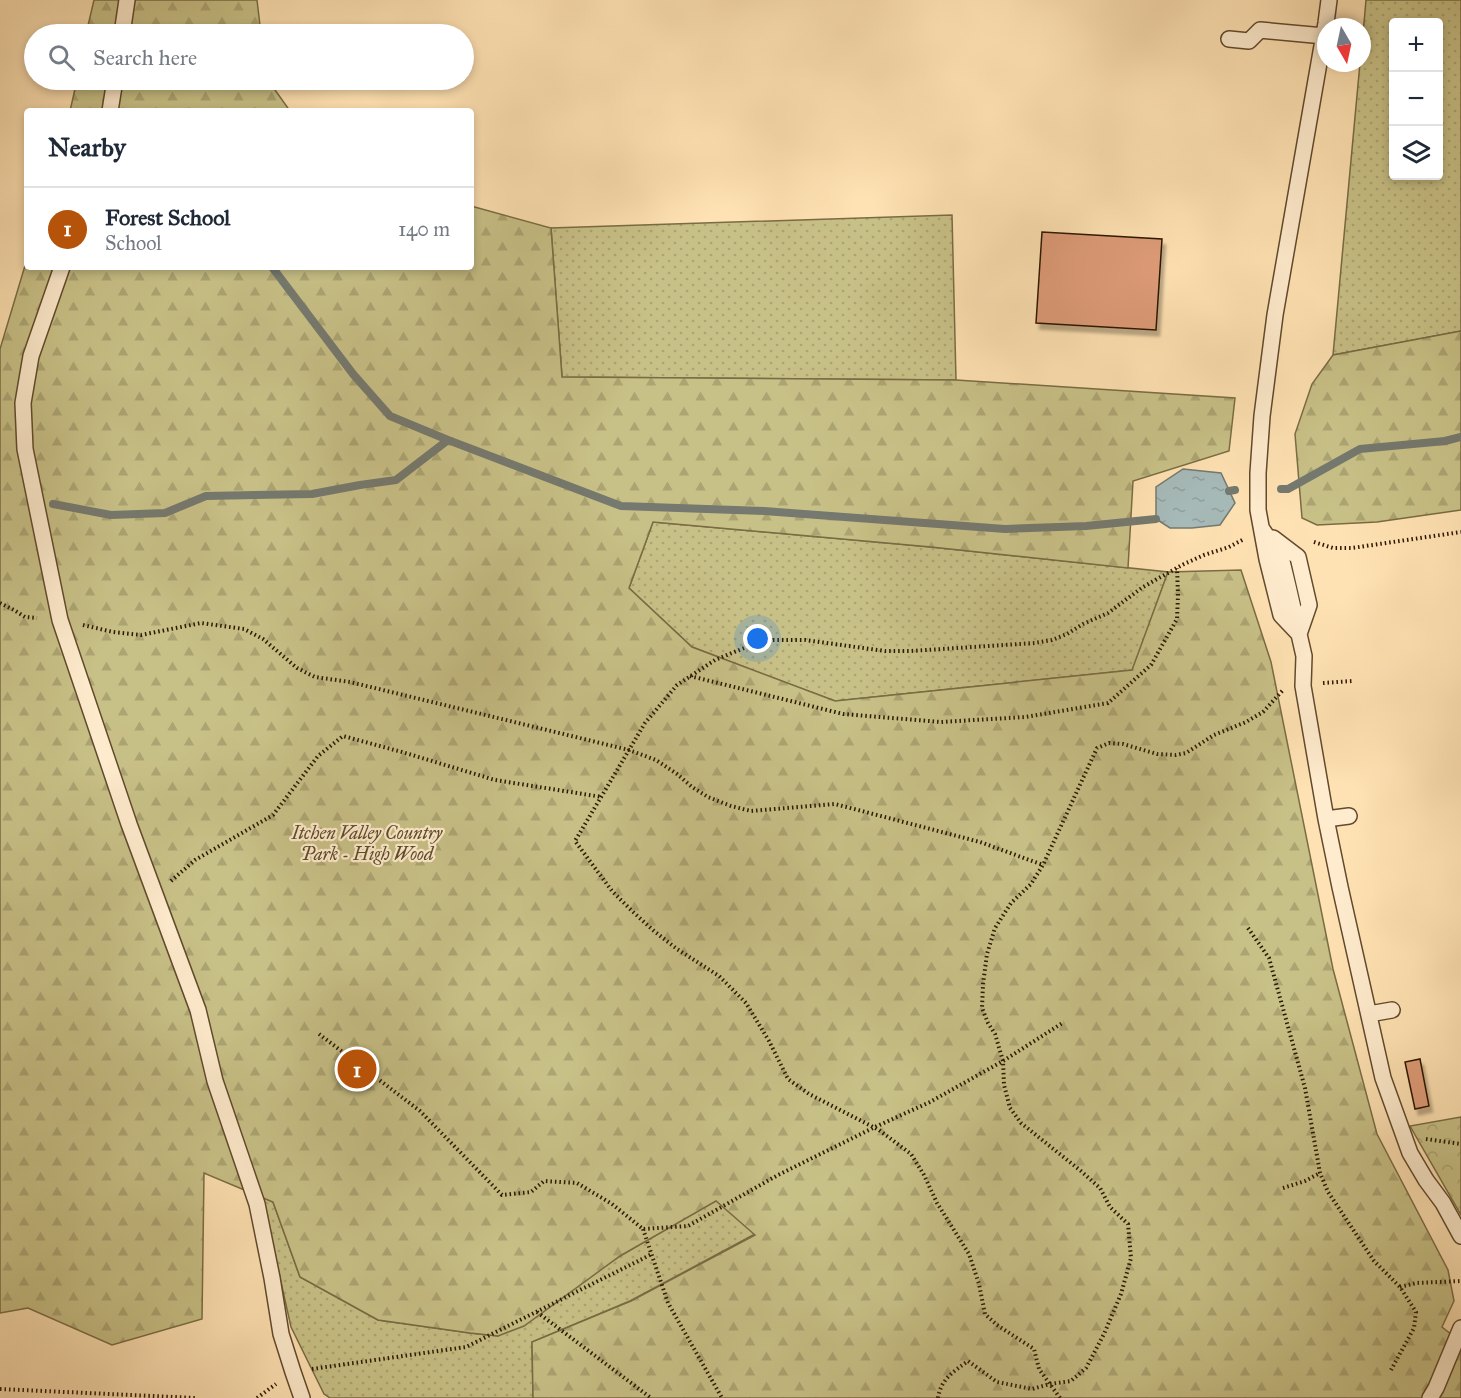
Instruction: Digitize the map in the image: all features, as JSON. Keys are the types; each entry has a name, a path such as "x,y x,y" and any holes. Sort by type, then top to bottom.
{"lane":[{"path":"123,24 127,0"},
{"path":"1326,18 1329,0"},
{"path":"1229,39 1249,42 1260,30 1317,35"},
{"path":"1318,72 1275,315 1262,416 1258,510 1281,615 1299,634 1304,656 1303,686 1326,819 1383,1078 1410,1153 1443,1203 1461,1236"},
{"path":"110,108 113,90"},
{"path":"61,270 31,356 23,403 25,449 60,620 155,895 198,1010 215,1081 257,1204 281,1334 292,1372 303,1398"},
{"path":"1262,529 1298,557 1309,606 1299,634"},
{"path":"1326,819 1349,816"},
{"path":"1369,1014 1392,1010"},
{"path":"1430,1398 1461,1328"}],"path":[{"path":"1060,1398 1039,1369 1034,1349 997,1325 986,1314 969,1254 937,1203 911,1154 875,1128 809,1094 788,1078 746,1003 719,975 654,932 612,891 575,841 645,723 677,685 715,660 744,648 773,640 805,640 885,651 947,649 1052,640 1108,613 1143,587 1177,568 1204,555 1229,547 1262,529"},
{"path":"1308,538 1333,548 1352,548 1461,532"},
{"path":"689,676 843,714 941,722 1025,717 1108,703 1150,665 1177,619 1177,568"},
{"path":"0,603 25,617 50,618 113,632 141,635 201,623 244,629 263,639 297,668 315,677 350,682 629,750 656,760 677,774 692,788 731,806 751,811 835,804 980,842 1043,865"},
{"path":"938,1398 940,1388 951,1373 968,1361 997,1382 1032,1389 1071,1381 1086,1368 1104,1334 1121,1294 1131,1258 1128,1224 1110,1207 1100,1188 1021,1123 1010,1108 1004,1085 1003,1061 995,1034 982,1008 982,984 987,954 995,928 1011,903 1031,884 1043,865 1097,748 1109,743 1123,744 1157,754 1186,753 1214,735 1246,722 1263,712 1283,690 1338,681 1352,681"},
{"path":"155,895 195,860 273,815 318,756 343,736 495,780 602,797"},
{"path":"1248,928 1269,958 1305,1088 1320,1173 1328,1191 1374,1261 1400,1287 1416,1312 1414,1328 1391,1370"},
{"path":"643,1229 688,1226 778,1175 930,1102 1003,1061 1064,1022"},
{"path":"320,1034 420,1111 501,1196 531,1192 544,1181 577,1183 612,1204 643,1229 668,1303 722,1398"},
{"path":"1405,1139 1432,1139 1461,1144"},
{"path":"1283,1188 1320,1173"},
{"path":"292,1372 466,1347 652,1254"},
{"path":"1400,1287 1416,1283 1461,1281"},
{"path":"537,1312 651,1398"},
{"path":"0,1389 196,1398"}],"green space":[{"path":"94,0 257,0 260,24 88,24"},
{"path":"1366,0 1461,0 1461,331 1333,355 1359,72 1371,72 1371,18 1364,18"},
{"path":"75,90 275,90 288,108 71,108"},
{"name":"Itchen Valley Country Park - High Wood","path":"474,207 551,228 562,377 956,380 1235,398 1229,451 1133,481 1128,568 931,547 653,522 629,588 692,647 835,701 1132,670 1168,572 1241,570 1271,662 1333,969 1377,1134 1448,1270 1454,1301 1442,1327 1461,1342 1461,1398 533,1398 532,1342 631,1301 755,1235 716,1201 620,1256 524,1326 498,1336 378,1320 300,1277 273,1202 204,1173 202,1319 112,1345 28,1308 0,1313 0,349 24,269 474,270"},
{"path":"952,215 956,380 562,377 551,228"},
{"path":"1461,331 1461,510 1377,522 1317,525 1302,518 1295,434 1312,384 1333,355"},
{"path":"653,522 931,547 1168,572 1133,670 835,701 692,647 629,588"},
{"path":"1461,1117 1461,1215 1410,1126"},
{"path":"262,1197 273,1202 300,1277 378,1320 498,1336 620,1256 716,1200 755,1234 630,1301 532,1342 533,1398 330,1398 324,1394 291,1327"}],"water":[{"path":"1183,469 1221,473 1235,503 1220,525 1170,528 1156,519 1156,487"}],"building":[{"path":"1042,232 1162,239 1156,330 1036,323"},
{"path":"1420,1059 1429,1106 1415,1109 1405,1062"}],"waterway":[{"path":"274,270 353,374 390,416 621,506 764,511 1005,529 1086,526 1156,519"},
{"path":"1281,489 1288,489 1360,449 1445,441 1461,437"},
{"path":"53,504 111,515 165,513 206,496 312,494 396,480 448,440"},
{"path":"1229,491 1235,490"}],"place":[{"name":"Forest School","path":"357,1069"}]}
